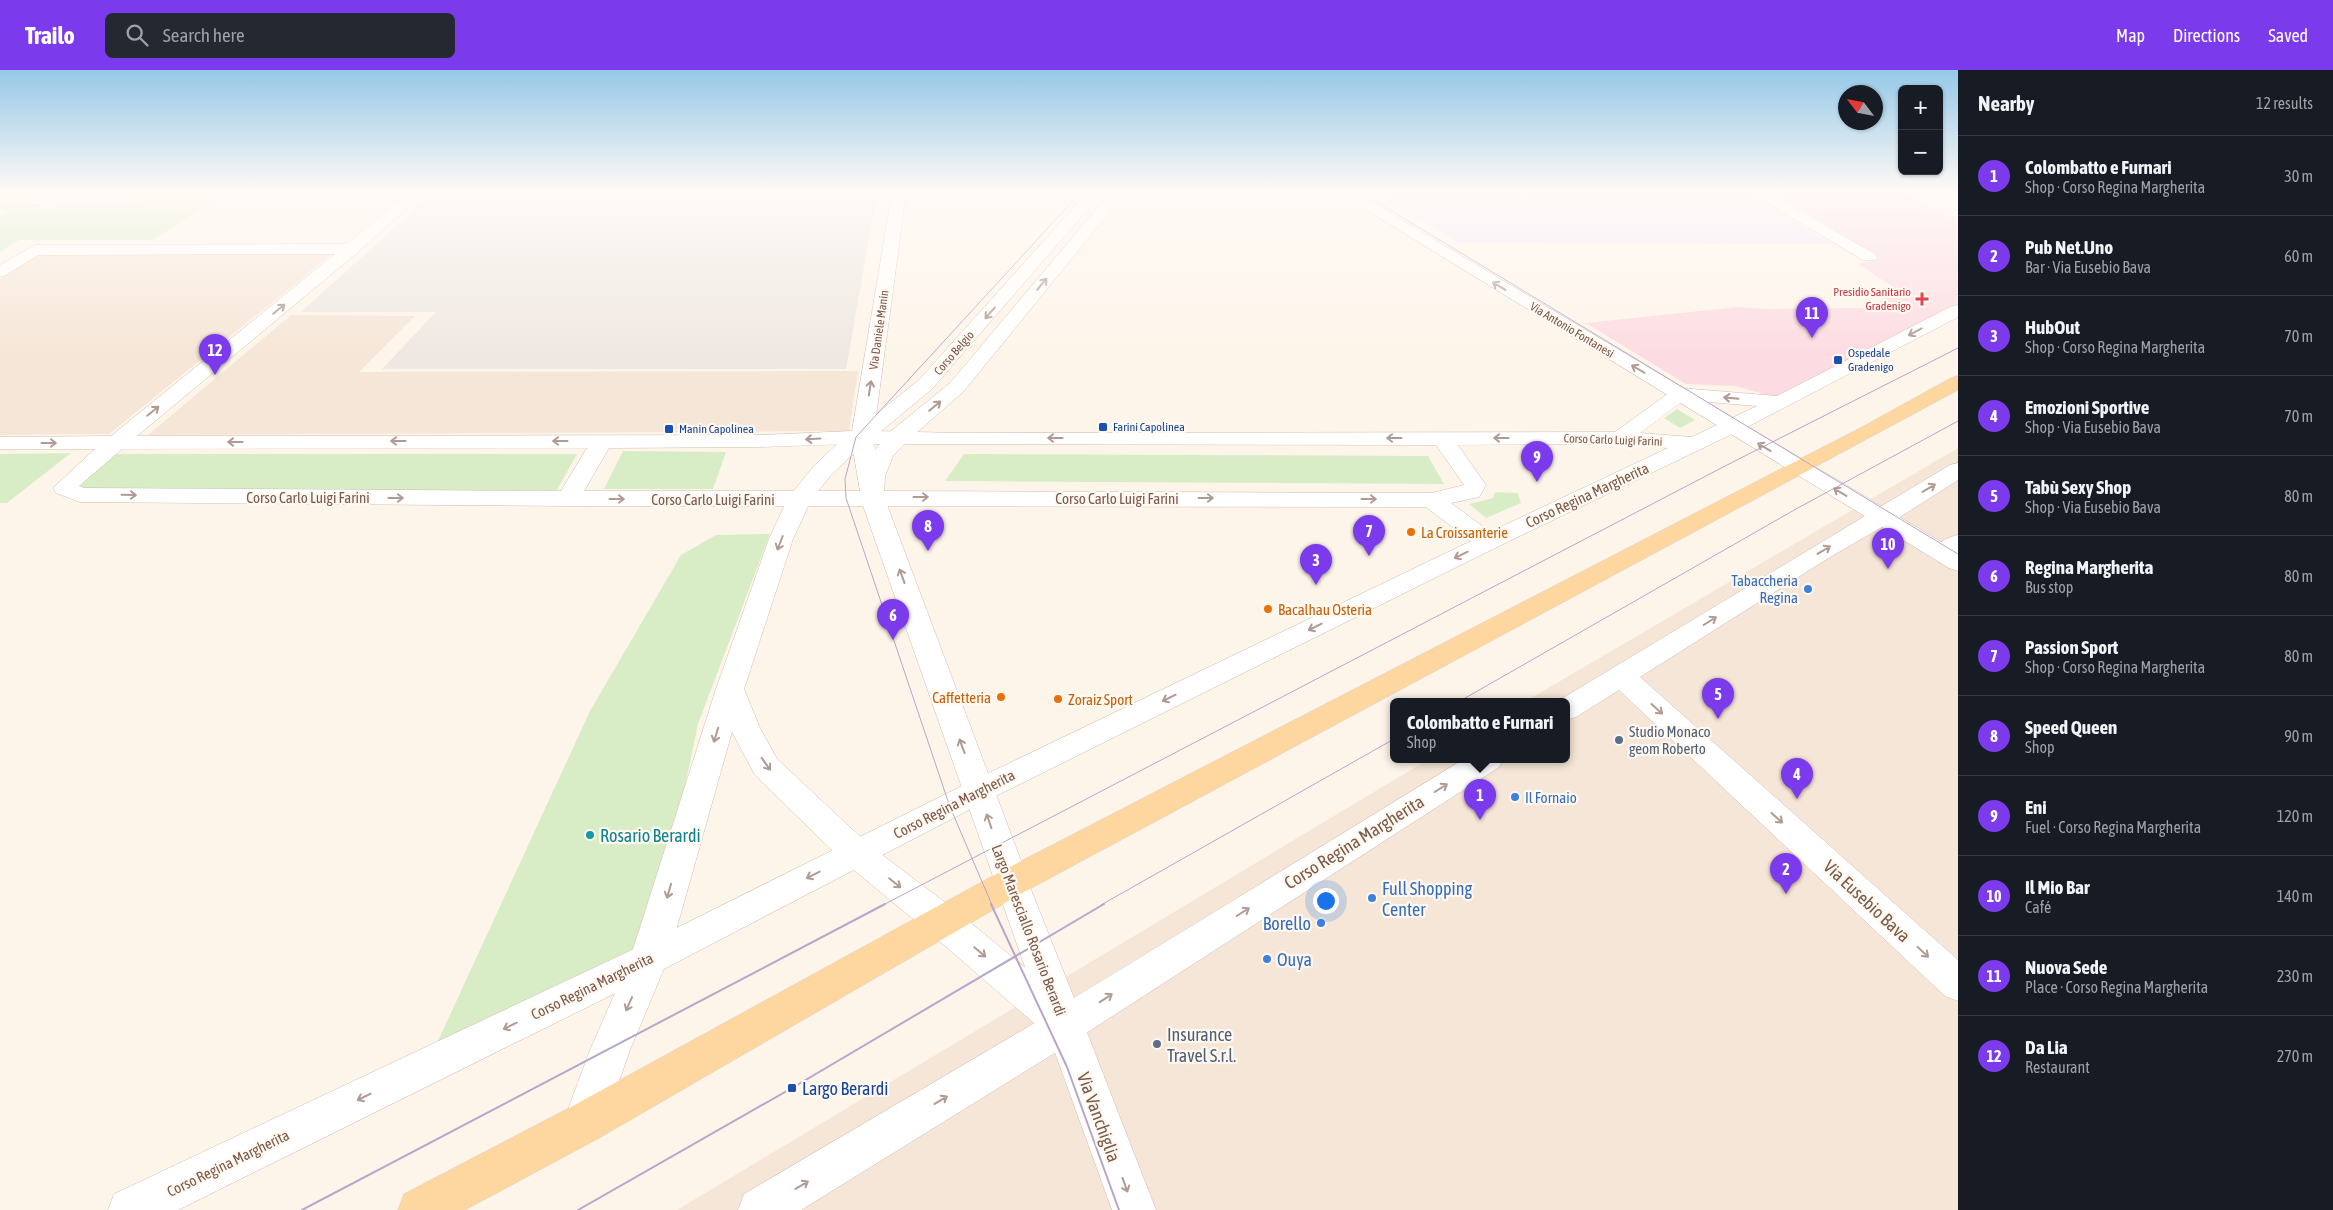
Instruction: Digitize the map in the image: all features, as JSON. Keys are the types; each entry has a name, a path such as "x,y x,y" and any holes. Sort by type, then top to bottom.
{"main road":[{"path":"420,1210 584,1123 1012,882 1958,382"}],"street":[{"path":"116,442 355,246"},
{"name":"Via Daniele Manin","path":"862,437 891,246"},
{"name":"Corso Belgio","path":"800,498 822,471 925,385 1048,246"},
{"name":"Corso Belgio","path":"872,497 874,476 878,464 898,437 957,387 1074,246"},
{"name":"Via Antonio Fontanesi","path":"1434,246 1680,394 1730,427 1882,517 1953,553"},
{"path":"1850,246 1869,257"},
{"path":"0,272 35,250 352,249"},
{"name":"Corso Regina Margherita","path":"130,1210 649,959 856,853 1488,542 1730,427 1958,310"},
{"path":"1620,438 1680,394 1780,402"},
{"name":"Largo Maresciallo Rosario Berardi","path":"862,437 872,497 1065,1025"},
{"name":"Corso Carlo Luigi Farini","path":"0,443 760,441 898,437 1620,438 1694,444"},
{"name":"Corso Carlo Luigi Farini","path":"116,442 64,488 80,495 568,499 872,497 1432,500 1471,492 1475,485 1442,438"},
{"path":"568,499 602,441"},
{"path":"1570,708 1821,552 1956,476"},
{"path":"584,1123 610,1050 649,959 730,689 781,539 800,498"},
{"path":"1432,500 1488,542"},
{"name":"Via Eusebio Bava","path":"1621,676 1958,984"},
{"name":"Largo Maresciallo Rosario Berardi","path":"730,689 745,728 766,766 856,853 942,921 1065,1025"},
{"name":"Corso Regina Margherita","path":"760,1210 1065,1025 1482,763"},
{"name":"Via Vanchiglia","path":"1065,1025 1134,1210"}],"shaded area":[{"path":"374,246 868,246 846,369 382,369 436,312 301,312"},
{"name":"Presidio Sanitario Gradenigo","path":"1859,246 1958,246 1958,305 1774,397 1735,386 1686,384 1586,323 1738,307 1765,309 1865,308 1901,292 1858,264 1878,258"},
{"path":"39,253 332,254 109,434 0,435 0,279"},
{"path":"291,315 415,316 359,372 858,371 849,431 148,435"},
{"path":"1958,448 1958,1210 677,1210 1422,763 1570,763 1570,698 1531,698"}],"green space":[{"path":"0,246 9,246 0,252"},
{"path":"1677,409 1695,420 1680,428 1664,418"},
{"path":"623,451 726,452 713,489 604,489"},
{"path":"71,453 7,503 0,503 0,454"},
{"path":"114,454 577,454 557,490 71,491"},
{"path":"964,454 1428,456 1444,484 945,481"},
{"path":"1495,492 1518,493 1521,503 1486,518 1469,504 1493,498"},
{"path":"770,534 698,724 649,959 426,1067 590,711 681,555 716,535"}],"tram line":[{"path":"972,859 950,807 846,498 845,479 856,437 1031,246"},
{"path":"1450,246 1773,442"},
{"path":"1773,442 1958,348"},
{"path":"1842,484 1958,421"},
{"path":"972,859 1773,442"},
{"path":"1773,442 1842,484"},
{"path":"1465,698 1842,484"},
{"path":"1842,484 1958,554"},
{"path":"1101,905 1390,741"},
{"path":"883,905 972,859"},
{"path":"972,859 992,905"},
{"path":"302,1210 885,904"},
{"path":"991,904 1015,956"},
{"path":"1015,956 1104,904"},
{"path":"578,1210 792,1088 1015,956"},
{"path":"1015,956 1067,1067 1119,1210"}],"place":[{"name":"Presidio Sanitario Gradenigo","path":"1922,299"},
{"name":"Nuova Sede","path":"1812,338"},
{"name":"Ospedale Gradenigo","path":"1838,360"},
{"name":"Da Lia","path":"215,375"},
{"name":"Farini Capolinea","path":"1103,427"},
{"name":"Manin Capolinea","path":"669,429"},
{"name":"Eni","path":"1537,482"},
{"name":"La Croissanterie","path":"1411,532"},
{"name":"Speed Queen","path":"928,551"},
{"name":"Passion Sport","path":"1369,556"},
{"name":"Il Mio Bar","path":"1888,569"},
{"name":"HubOut","path":"1316,585"},
{"name":"Tabaccheria Regina","path":"1808,589"},
{"name":"Bacalhau Osteria","path":"1268,609"},
{"name":"Regina Margherita","path":"893,640"},
{"name":"Caffetteria","path":"1001,697"},
{"name":"Zoraiz Sport","path":"1058,699"},
{"name":"Tabù Sexy Shop","path":"1718,719"},
{"name":"Studio Monaco geom Roberto","path":"1619,740"},
{"name":"Il Fornaio","path":"1515,797"},
{"name":"Emozioni Sportive","path":"1797,799"},
{"name":"Colombatto e Furnari","path":"1480,820"},
{"name":"Rosario Berardi","path":"590,835"},
{"name":"Pub Net.Uno","path":"1786,894"},
{"name":"Full Shopping Center","path":"1372,898"},
{"name":"Borello","path":"1321,923"},
{"name":"Ouya","path":"1267,959"},
{"name":"Insurance Travel S.r.l.","path":"1157,1044"},
{"name":"Largo Berardi","path":"792,1088"}]}
